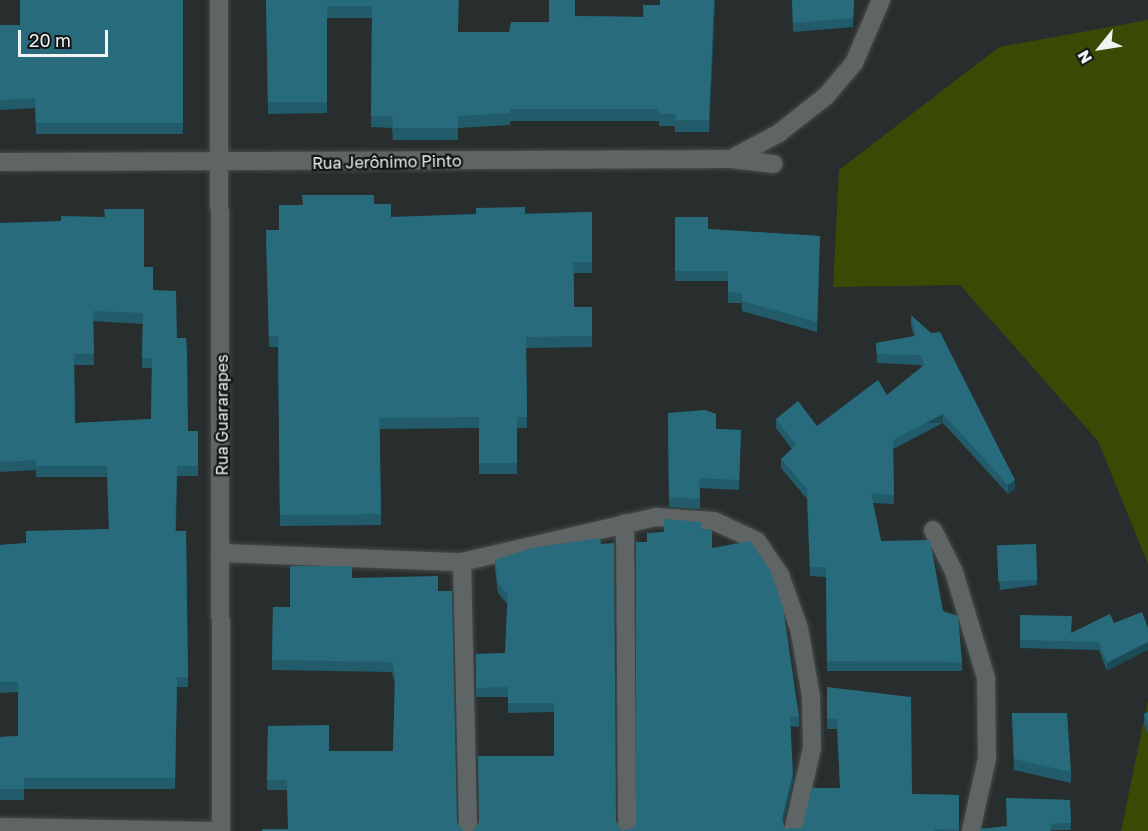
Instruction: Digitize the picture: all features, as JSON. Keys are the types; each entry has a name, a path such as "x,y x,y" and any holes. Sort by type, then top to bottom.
{"street":[{"name":"Rua Guararapes","path":"219,0 223,553 221,831"},
{"path":"731,159 779,134 826,96 854,63 881,0"},
{"name":"Rua Jerônimo Pinto","path":"0,162 221,164 731,159 774,164"},
{"path":"223,553 462,562 656,517 714,522 758,541 780,575 799,628 811,696 812,748 793,831"},
{"path":"625,523 627,831"},
{"path":"933,530 954,572 986,678 987,758 971,831"},
{"path":"462,562 468,831"},
{"path":"0,827 214,831"}],"green space":[{"path":"1148,20 1148,564 1098,441 960,285 833,287 839,170 999,47"},
{"path":"1148,700 1148,831 1121,831"}],"building":[{"path":"20,0 183,0 183,123 36,123 35,98 0,100 0,25 20,25"},
{"path":"266,0 458,0 458,32 509,32 511,22 549,22 549,0 575,0 575,16 644,17 643,5 660,5 660,0 714,0 709,120 675,120 676,114 659,114 659,109 510,109 510,113 458,116 458,128 393,128 392,116 371,116 372,6 327,6 327,102 268,102"},
{"path":"792,0 854,0 853,18 793,23"},
{"path":"302,195 374,195 374,204 391,204 391,217 476,214 476,208 525,207 525,214 592,212 592,262 573,262 574,307 592,307 592,336 526,337 527,417 517,417 517,463 479,463 479,417 379,418 381,514 280,515 278,336 269,336 266,230 279,230 279,205 303,205"},
{"path":"104,209 144,209 144,267 153,267 153,290 176,291 177,338 186,338 188,431 198,431 198,466 177,466 175,531 186,531 188,677 177,677 175,778 24,778 24,789 0,789 0,737 18,736 18,682 0,682 0,545 26,543 26,531 109,529 107,466 36,466 36,460 0,462 0,223 61,221 61,216 105,217","holes":["93,311 143,313 142,358 152,358 151,419 75,423 74,354 94,354"]},
{"path":"675,217 708,217 708,229 820,236 817,322 742,301 742,293 728,292 728,271 675,271"},
{"path":"911,315 931,333 940,332 1015,480 1008,485 943,414 893,440 894,495 871,493 881,541 930,540 943,611 958,616 962,662 827,661 826,567 810,567 807,489 781,459 796,445 776,419 798,401 817,426 878,380 887,395 924,365 921,355 877,354 876,343 916,336"},
{"path":"705,410 716,414 716,429 741,430 739,480 699,478 700,499 669,497 668,413"},
{"path":"664,519 701,522 701,530 712,529 712,548 750,541 770,570 783,607 799,717 790,716 793,773 782,819 785,829 802,828 812,788 840,788 837,719 827,719 827,687 911,697 912,794 959,795 959,830 623,831 636,827 636,542 647,542 647,533 664,532"},
{"path":"600,538 601,544 614,543 616,821 622,831 473,831 479,822 478,756 554,756 554,703 508,703 508,687 476,688 476,654 505,653 508,595 498,583 495,560 532,548"},
{"path":"1036,544 1037,580 998,581 997,545"},
{"path":"290,566 352,566 352,578 438,576 438,591 452,591 457,822 463,831 262,831 262,829 288,829 287,780 267,780 268,726 329,725 329,751 393,751 395,676 392,662 272,660 273,607 290,607"},
{"path":"1142,612 1148,628 1148,642 1107,663 1099,642 1020,640 1020,615 1072,616 1071,633 1110,614 1114,623"},
{"path":"1148,712 1148,724 1144,714"},
{"path":"1012,713 1067,713 1071,772 1014,759"},
{"path":"1006,798 1070,800 1071,823 1050,824 1051,831 980,831 980,829 1007,826"}]}
